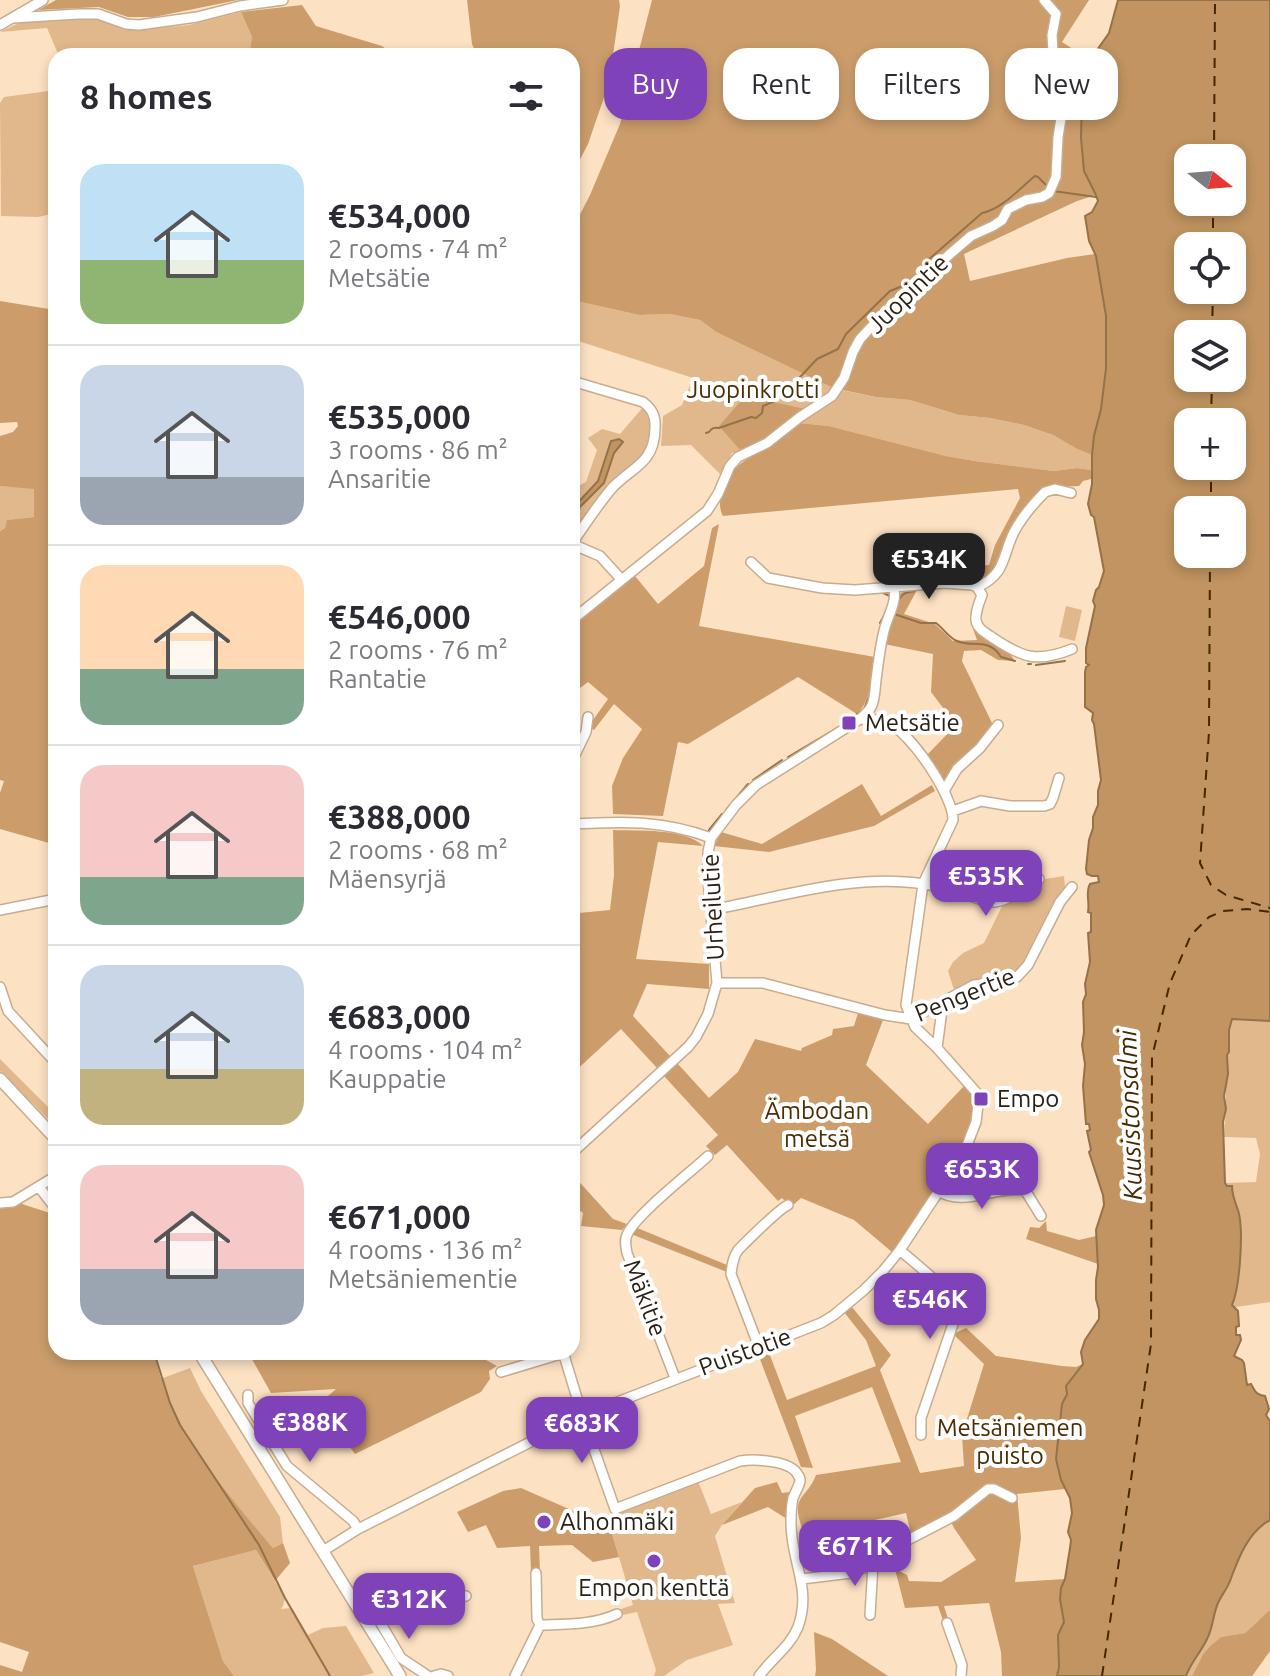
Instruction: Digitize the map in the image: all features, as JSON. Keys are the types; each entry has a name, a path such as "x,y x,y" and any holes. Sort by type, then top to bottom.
{"main road":[{"path":"0,1079 48,1130"},
{"path":"204,1360 400,1676"}],"street":[{"path":"0,25 43,0"},
{"path":"13,18 98,14 126,24 139,25 283,0"},
{"name":"Juopintie","path":"621,579 707,511 730,466 738,457 767,443 832,396 844,378 860,339 907,292 923,284 951,252 971,236 1002,220 1008,209 1049,193 1056,177 1064,91 1053,52 1056,14 1044,0"},
{"path":"580,383 643,402 655,416 656,427 652,452 615,486 580,533"},
{"path":"977,587 996,575 1016,528 1045,492 1055,489 1071,493"},
{"path":"580,547 600,556 621,579 580,613"},
{"path":"751,562 768,578 840,590 894,589 945,583 972,585 982,595 976,624 1008,648 1036,658 1055,656 1072,649"},
{"path":"894,589 893,604 881,644 873,704 886,722 910,740 944,791 953,811 953,820 923,884 906,997 911,1019"},
{"name":"Urheilutie","path":"580,1146 688,1047 708,1014 717,983 708,863 711,838 756,785 860,719 873,704"},
{"path":"580,744 588,717"},
{"path":"860,719 886,722"},
{"path":"944,791 957,769 980,748 998,725"},
{"path":"953,811 981,801 1010,806 1044,806 1050,804 1059,778"},
{"path":"580,824 662,824 711,838"},
{"path":"711,910 854,882 923,884 997,902 1039,879"},
{"name":"Pengertie","path":"717,983 763,983 911,1019 974,985 1008,981 1023,972 1060,902 1072,887"},
{"path":"0,910 48,901"},
{"path":"0,987 8,1011 48,1054"},
{"path":"937,1048 943,1002"},
{"name":"Puistotie","path":"323,1551 358,1529 584,1415 800,1332 834,1315 864,1290 900,1250 964,1153 972,1137 978,1105 976,1092 911,1019"},
{"name":"Mäkitie","path":"675,1378 625,1241 627,1232 637,1220 708,1156"},
{"path":"0,1203 13,1202 48,1181"},
{"path":"39,1187 48,1199"},
{"path":"939,1191 946,1196 959,1198 1025,1190 1041,1216"},
{"path":"759,1347 731,1274 734,1256 782,1207 788,1205"},
{"path":"900,1250 943,1290 955,1312 921,1418 921,1435"},
{"path":"501,1372 539,1360"},
{"path":"567,1360 615,1509 740,1461 781,1464 798,1474 800,1481 792,1500 791,1527 802,1579 803,1609 788,1644 759,1676"},
{"path":"248,1395 248,1403 287,1466 353,1521 358,1529"},
{"path":"802,1579 851,1573 884,1559 906,1541 954,1516 988,1489 1012,1498"},
{"path":"870,1615 873,1564"},
{"path":"536,1573 537,1619 540,1625"},
{"path":"448,1676 431,1676 401,1658 376,1615 387,1607 466,1596"},
{"path":"540,1625 587,1623 617,1614"},
{"path":"947,1623 962,1665 961,1676"},
{"path":"515,1676 540,1625"}],"green space":[{"path":"56,0 238,0 154,17 128,17 99,7 38,10"},
{"path":"467,0 619,0 614,48 604,48 604,98 580,160 580,48 474,48"},
{"path":"652,0 1089,0 1062,42 1071,48 1005,48 1005,120 1081,120 1084,171 1096,195 964,254 970,281 1095,254 1103,291 1106,349 1104,388 1092,455 1053,435 1024,425 959,415 910,400 833,388 716,332 700,320 670,314 639,315 580,302 580,214 621,120 707,120 707,48 640,48"},
{"path":"302,5 316,26 385,48 250,48 252,37 241,12"},
{"path":"241,12 252,37 250,48 56,48 47,28 0,32 21,22 95,18 130,28 189,25"},
{"path":"48,91 48,215 1,216 0,103 4,97"},
{"path":"0,301 48,309 48,843 0,829 0,793 4,781 0,780 0,531 5,528 7,520 34,517 34,489 0,486 0,436 13,432 18,426 17,422 0,423"},
{"name":"Juopinkrotti","path":"580,302 639,315 670,314 700,320 716,332 833,388 741,451 732,453 720,474 691,445 661,446 663,416 682,405 693,378 580,342"},
{"path":"841,390 910,400 959,415 1024,425 1053,435 1092,455 1091,470 1054,471 975,461 829,426 799,423 831,401"},
{"path":"747,399 805,409 781,431 741,451 719,426 739,403"},
{"path":"644,406 651,416 651,446 580,527 580,485 586,482 597,450 588,438 602,429 620,434"},
{"path":"799,423 829,426 975,461 1054,471 1091,470 1091,479 1079,486 1053,487 1031,501 1010,528 992,573 979,581 963,580 973,576 977,566 989,565 995,545 1020,498 1018,489 723,516 720,498 731,473"},
{"path":"0,486 34,488 34,517 8,520 0,531"},
{"path":"719,524 699,626 875,657 868,695 857,714 798,677 688,744 678,742 663,816 613,814 612,786 623,758 642,729 614,704 594,730 588,727 608,699 588,682 580,688 580,620 635,576 658,604 704,566 712,528"},
{"path":"908,590 917,590 904,614 935,624 953,641 977,640 973,629 1010,654 1015,661 998,660 981,650 964,651 962,661 992,723 947,780 942,780 927,755 956,725 931,692 933,654 884,644 897,599"},
{"path":"1066,606 1082,610 1075,641 1059,637"},
{"path":"862,784 881,816 932,785 935,791 874,826 769,852 714,846 721,832 762,844"},
{"path":"613,830 673,833 703,846 658,842 636,959 709,964 709,989 647,984 633,1016 670,1056 657,1068 621,1029 580,1067 580,913 610,910 614,875"},
{"path":"1064,876 1065,887 1032,950 1016,971 1009,976 954,990 948,971 953,962 963,953 984,943 1005,900 1045,879"},
{"name":"Ämbodan metsä","path":"858,1013 883,1020 866,1065 928,1124 965,1085 972,1094 974,1104 974,1116 965,1145 892,1252 854,1220 801,1198 791,1207 782,1198 778,1201 727,1145 715,1155 706,1146 718,1135 664,1076 678,1064 709,1098 738,1072 755,1039 801,1051 832,1035 833,1029 854,1026"},
{"path":"1232,1019 1270,1021 1270,1302 1236,1307 1232,1305 1239,1276 1239,1246 1231,1186 1225,1183 1256,1182 1260,1154 1256,1138 1224,1137"},
{"path":"0,1059 48,1107 48,1119 0,1071"},
{"path":"580,1183 613,1219 627,1224 622,1230 581,1226 583,1213 580,1211"},
{"path":"19,1203 48,1212 48,1360 156,1360 172,1407 201,1457 273,1548 283,1543 290,1563 275,1581 256,1550 193,1566 223,1661 234,1676 0,1676 0,1665 22,1672 29,1652 0,1642 0,1209"},
{"path":"1046,1221 1047,1231 1079,1240 1096,1236 1098,1264 1026,1239 1030,1227 1039,1228"},
{"path":"635,1227 727,1265 727,1272 631,1234"},
{"name":"Metsäniemen puisto","path":"852,1307 891,1355 880,1370 920,1473 964,1466 962,1435 984,1364 953,1334 966,1328 996,1356 1062,1366 1083,1364 1072,1377 1062,1404 1056,1459 1065,1489 1017,1494 1021,1538 1015,1582 1065,1579 1061,1588 1064,1622 1058,1635 1057,1676 1002,1676 1001,1652 989,1603 944,1606 949,1622 944,1623 938,1606 905,1608 895,1569 907,1575 909,1581 941,1582 976,1560 948,1515 911,1534 906,1513 839,1528 802,1528 799,1503 816,1475 901,1462 872,1387 795,1416 813,1468 801,1467 758,1354 768,1350 787,1400 876,1366 866,1340 844,1312"},
{"path":"252,1360 486,1360 497,1366 489,1371 490,1379 481,1392 355,1454 337,1430 329,1436 305,1416 336,1389 271,1393"},
{"path":"190,1368 201,1391 280,1517 283,1543 273,1548 211,1473 172,1408 160,1379"},
{"path":"698,1481 711,1514 742,1502 715,1536 735,1603 718,1604 733,1645 687,1660 664,1676 654,1676 656,1670 637,1612 618,1616 618,1610 633,1605 607,1516"},
{"path":"777,1482 782,1493 790,1492 787,1519 768,1507 722,1525 755,1488"},
{"path":"521,1488 610,1527 619,1557 593,1562 572,1545 539,1546 540,1572 531,1572 530,1546 497,1548 486,1525 468,1532 457,1512 503,1491"},
{"path":"1270,1493 1270,1651 1252,1676 1259,1620 1245,1633 1221,1637 1210,1646 1192,1676 1158,1676"},
{"path":"256,1550 285,1598 281,1609 292,1608 308,1635 323,1628 346,1626 374,1673 362,1676 234,1676 223,1661 193,1566"},
{"path":"1270,1610 1270,1651 1252,1676 1192,1676 1210,1646 1221,1637 1245,1633"},
{"path":"814,1632 832,1639 888,1676 815,1676"}],"water":[{"name":"Kuusistonsalmi","path":"1118,0 1270,0 1270,1021 1232,1019 1223,1122 1225,1183 1232,1186 1241,1230 1239,1272 1232,1305 1238,1311 1236,1335 1240,1335 1241,1340 1234,1356 1244,1363 1247,1385 1251,1384 1258,1394 1265,1396 1269,1409 1266,1415 1270,1421 1270,1520 1262,1525 1245,1547 1218,1603 1205,1644 1186,1676 1057,1676 1058,1635 1064,1622 1061,1588 1070,1548 1068,1532 1072,1513 1056,1459 1066,1386 1083,1364 1081,1352 1085,1340 1099,1319 1096,1230 1104,1205 1089,1152 1087,1131 1090,1130 1089,1124 1086,1124 1082,1045 1083,1002 1090,962 1088,891 1090,884 1099,882 1098,876 1087,874 1086,869 1101,780 1093,713 1085,707 1085,672 1089,665 1086,663 1086,648 1095,606 1093,601 1104,571 1094,517 1088,504 1094,436 1106,368 1106,316 1096,256 1089,241 1085,216 1092,212 1098,201 1084,171 1081,120 1118,120 1118,48 1098,48 1109,33"},
{"path":"619,439 623,442 614,453 604,483 580,507 580,500 598,481 611,441"}],"waterway":[{"path":"706,433 713,428 756,418 762,413 763,406 775,401 779,392 787,391 817,359 838,349 846,334 890,291 915,281 927,261 982,213 1003,203 1035,176 1048,187"},
{"path":"1053,191 1096,197"},
{"path":"898,602 905,594 915,591"},
{"path":"870,593 881,592 890,596"},
{"path":"830,593 852,594"},
{"path":"880,623 887,610"},
{"path":"895,612 921,623 936,623 957,641 986,645 1001,657 1015,661"},
{"path":"1036,665 1065,661"},
{"path":"843,724 864,709 870,694"},
{"path":"788,757 837,728"},
{"path":"753,780 782,760"},
{"path":"726,810 748,784"},
{"path":"709,830 722,814"},
{"path":"157,1360 180,1425 259,1545 330,1676"}],"ferry route":[{"path":"1214,144 1215,0"},
{"path":"1213,216 1213,232"},
{"path":"1212,320 1213,304"},
{"path":"1211,408 1212,392"},
{"path":"1211,480 1211,496"},
{"path":"1210,568 1209,732 1200,863 1211,885 1226,895 1270,908"},
{"path":"1102,1676 1151,1344 1152,1057 1170,983 1191,935 1209,917 1223,911 1247,909 1270,912"}],"place":[{"name":"Metsätie","path":"849,723"},
{"name":"Empo","path":"981,1099"},
{"name":"Alhonmäki","path":"544,1522"},
{"name":"Empon kenttä","path":"654,1561"}]}
